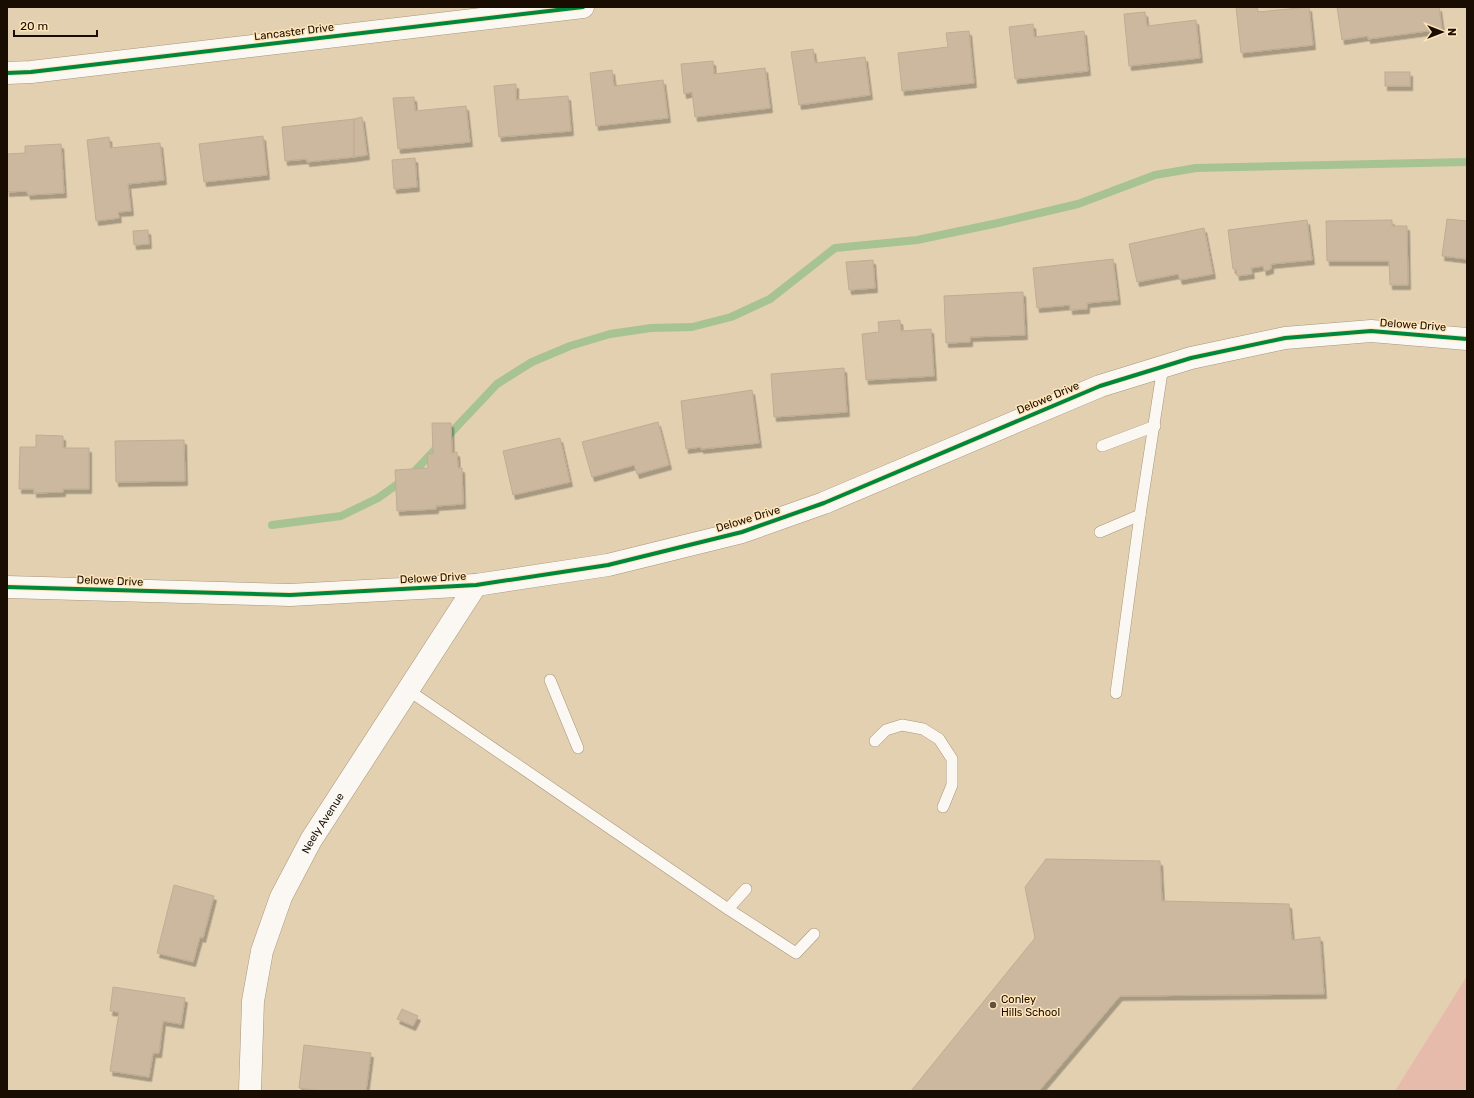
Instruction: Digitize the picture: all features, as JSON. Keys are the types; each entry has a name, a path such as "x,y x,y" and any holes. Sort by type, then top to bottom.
{"street":[{"name":"Lancaster Drive","path":"7,73 39,71 583,7"},
{"name":"Delowe Drive","path":"7,587 290,595 476,585 608,565 742,532 824,503 1100,386 1191,358 1284,338 1371,331 1467,339"},
{"name":"Neely Avenue","path":"250,1091 253,1000 262,951 281,897 311,840 476,585"}],"lane":[{"path":"1116,693 1140,515 1163,366"},
{"path":"1102,446 1154,426"},
{"path":"1100,532 1140,515"},
{"path":"550,680 578,748"},
{"path":"408,690 728,909 796,953 814,934"},
{"path":"875,741 886,730 902,725 923,729 939,739 952,759 952,785 943,807"},
{"path":"728,909 746,889"}],"shaded area":[{"path":"1467,976 1467,1091 1395,1091"}],"building":[{"path":"1236,7 1257,7 1258,12 1309,7 1313,45 1241,53"},
{"path":"1337,7 1439,7 1442,29 1368,39 1368,36 1342,40"},
{"path":"1145,12 1147,26 1196,20 1200,58 1129,66 1124,14"},
{"path":"1033,24 1034,37 1084,31 1088,71 1015,79 1009,27"},
{"path":"969,31 974,83 902,91 898,53 948,47 946,33"},
{"path":"813,49 815,63 865,57 870,95 799,105 791,52"},
{"path":"713,61 714,74 765,68 770,108 695,117 692,92 684,94 681,64"},
{"path":"612,70 614,86 663,80 668,118 596,126 590,73"},
{"path":"1385,72 1410,72 1410,86 1385,86"},
{"path":"516,84 516,100 568,96 571,131 499,137 494,86"},
{"path":"414,97 415,111 466,106 470,142 398,149 393,98"},
{"path":"362,117 367,155 354,157 354,119"},
{"path":"354,119 354,157 307,162 307,159 285,161 282,127"},
{"path":"263,136 267,175 204,182 199,144"},
{"path":"109,137 110,148 160,143 164,180 128,184 131,211 118,212 119,218 96,221 87,140"},
{"path":"61,144 64,193 28,195 27,191 7,192 7,154 25,153 25,146"},
{"path":"415,158 417,187 394,189 392,160"},
{"path":"1447,219 1467,221 1467,259 1442,256"},
{"path":"1307,220 1312,260 1271,264 1271,269 1264,271 1263,266 1251,268 1252,274 1237,276 1236,269 1233,269 1228,230"},
{"path":"1392,220 1392,226 1407,226 1408,285 1390,285 1389,261 1327,261 1326,221"},
{"path":"1204,228 1213,274 1180,280 1178,274 1137,282 1129,244"},
{"path":"148,230 149,244 134,245 133,231"},
{"path":"1113,259 1118,300 1087,303 1087,309 1070,310 1070,305 1037,308 1033,268"},
{"path":"873,260 875,288 849,290 846,262"},
{"path":"1023,292 1025,335 970,337 970,342 946,343 944,296"},
{"path":"900,320 901,331 931,329 934,376 866,380 862,334 879,332 878,322"},
{"path":"844,368 847,412 774,417 771,374"},
{"path":"752,390 759,443 701,449 701,447 686,449 681,401"},
{"path":"658,422 669,465 637,474 634,465 592,477 582,442"},
{"path":"432,423 451,423 452,453 457,452 458,468 462,468 463,504 436,506 436,509 397,511 395,470 428,468 427,454 433,454"},
{"path":"36,435 63,436 63,448 89,448 89,489 63,489 63,492 34,493 34,489 19,489 20,447 36,447"},
{"path":"560,438 570,482 513,495 503,451"},
{"path":"184,440 185,481 116,482 115,441"},
{"path":"1046,859 1160,861 1162,901 1289,904 1292,940 1320,937 1324,994 1120,996 1039,1091 911,1091 1035,938 1025,887"},
{"path":"174,885 214,896 203,938 200,937 193,962 157,953"},
{"path":"113,987 185,998 181,1024 163,1021 159,1053 153,1053 149,1077 110,1071 119,1012 110,1011"},
{"path":"402,1009 418,1016 413,1026 397,1019"},
{"path":"304,1045 371,1053 366,1091 321,1091 299,1088"}],"waterway":[{"path":"272,525 341,516 378,498 412,474 497,384 532,362 570,346 610,334 651,328 692,327 731,317 770,299 835,248 917,240 998,223 1078,204 1155,175 1196,168 1467,162"}],"cycle path":[{"path":"7,73 31,72 583,7"},
{"path":"7,587 290,595 476,585 608,565 742,532 824,503 1100,386 1191,358 1285,338 1371,331 1467,339"}],"place":[{"name":"Conley Hills School","path":"993,1005"}]}
